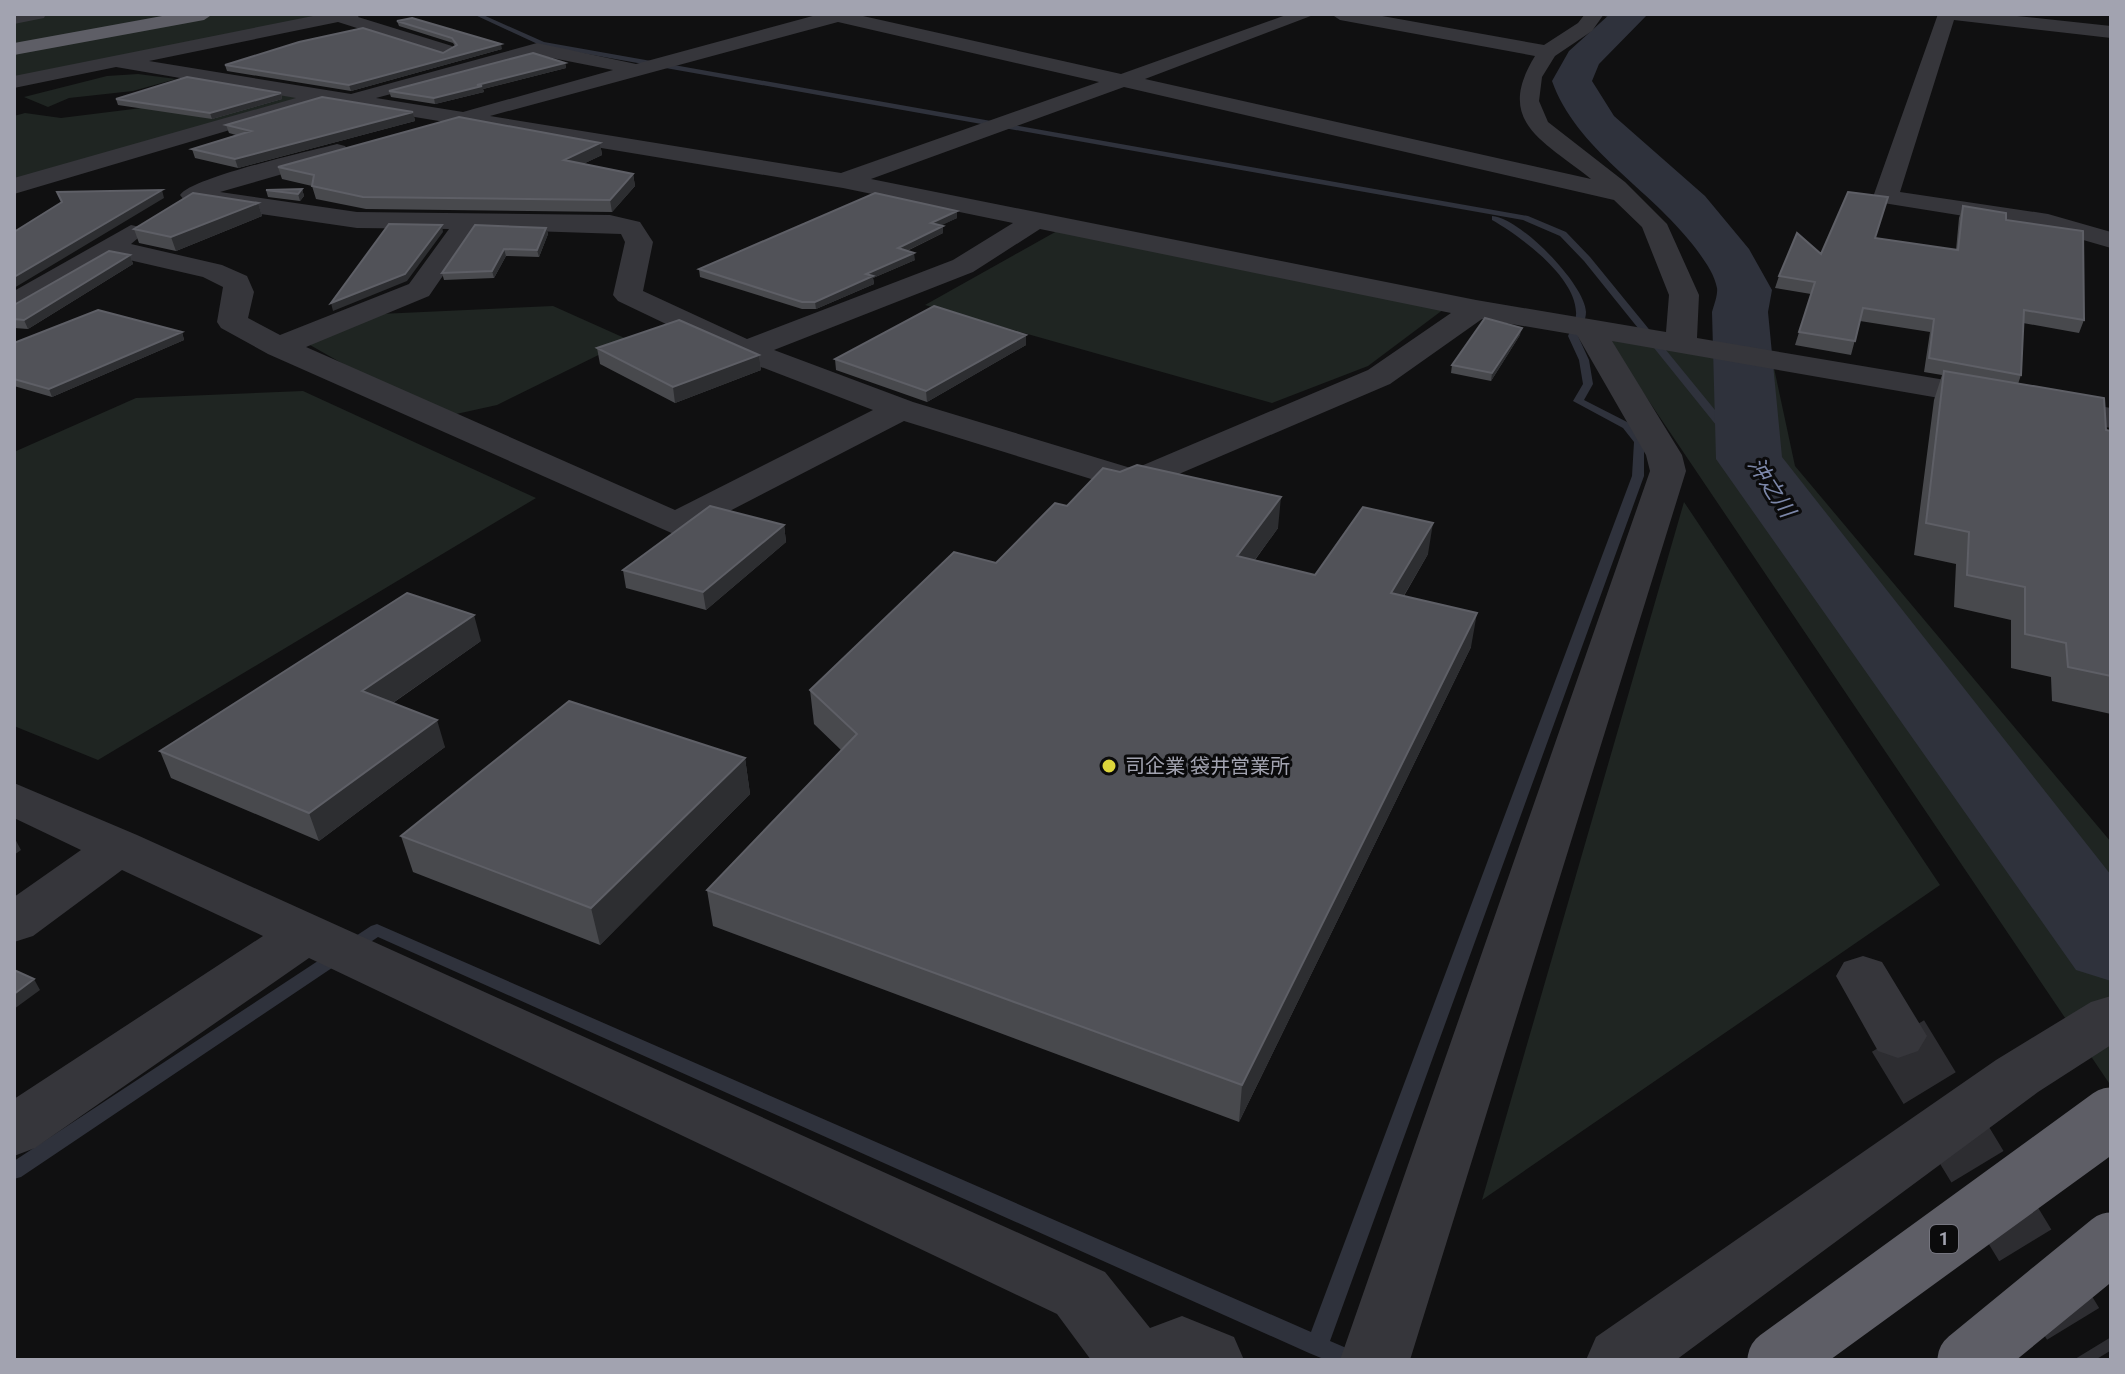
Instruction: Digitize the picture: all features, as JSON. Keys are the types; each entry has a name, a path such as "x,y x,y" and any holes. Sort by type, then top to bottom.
{"highway":[{"path":"14,40 159,14"},
{"path":"14,49 204,14"},
{"name":"1","path":"1778,1360 2111,1118"},
{"path":"1968,1360 2111,1243"}],"street":[{"path":"14,18 37,14"},
{"path":"843,181 1307,14"},
{"path":"1340,14 1547,52"},
{"path":"1595,14 1585,27 1547,52 1532,77 1528,101 1538,125 1623,194 1654,224 1684,295 1681,344"},
{"path":"2111,32 1947,14 1886,197 2048,222 2111,240"},
{"path":"14,82 345,15 445,50"},
{"path":"400,134 838,15 1623,194"},
{"path":"14,186 337,97 537,49 642,68"},
{"path":"119,62 843,181 1476,309 2111,418"},
{"path":"14,304 172,208 221,183 355,146"},
{"path":"172,208 357,220 610,223 631,228 639,242 628,295 746,350 901,409 1127,485 1379,377 1476,309"},
{"path":"746,350 963,266 1036,220"},
{"path":"279,347 419,290 468,221"},
{"path":"107,247 212,271 237,282 239,292 232,322 279,347 676,524 901,409"},
{"path":"1375,1360 1668,471 1664,455 1588,328"},
{"path":"14,799 1081,1293 1132,1360"},
{"path":"14,923 119,847"},
{"path":"14,1131 306,934"},
{"path":"1863,976 1898,1036"},
{"path":"1621,1360 2017,1076 2111,1017"},
{"path":"1151,1360 1182,1348 1209,1360"}],"shaded area":[{"path":"37,14 351,14 14,81 14,18"},
{"path":"138,74 176,79 133,91 69,98 48,107 24,97 107,76"},
{"path":"271,92 302,98 14,189 14,116 25,113 61,118"},
{"path":"1057,231 1444,309 1368,366 1272,403 925,305"},
{"path":"553,306 629,340 497,405 438,418 310,345 358,315"},
{"path":"1605,336 1774,368 1795,466 2111,842 2111,1086"},
{"path":"303,391 536,498 98,760 14,726 14,452 136,398"},
{"path":"1684,502 1940,885 1482,1200"}],"building":[{"path":"412,18 501,44 349,85 225,65 299,42 363,28 443,53 457,45 452,38 397,21"},
{"path":"533,53 565,63 434,98 389,91"},
{"path":"187,77 281,93 210,113 116,99"},
{"path":"322,97 413,112 235,159 192,149 251,131 226,125"},
{"path":"459,117 600,143 564,160 633,174 610,200 363,197 312,186 314,175 278,167"},
{"path":"302,189 298,194 266,190"},
{"path":"162,190 14,277 14,232 62,202 57,192"},
{"path":"1848,192 1888,197 1875,238 1958,250 1963,206 2006,213 2006,220 2083,231 2084,320 2024,310 2021,375 1929,358 1934,319 1863,308 1855,341 1799,332 1815,282 1779,276 1797,233 1821,254"},
{"path":"193,193 258,203 171,237 134,229"},
{"path":"875,193 957,211 931,223 943,226 898,248 914,253 866,274 873,276 815,302 802,302 699,269"},
{"path":"389,224 442,225 405,274 331,303"},
{"path":"475,225 546,228 537,250 504,249 492,271 442,273"},
{"path":"109,251 130,255 24,320 14,319 14,305"},
{"path":"934,306 1026,335 926,391 835,359"},
{"path":"98,310 182,332 49,389 14,379 14,343"},
{"path":"1485,318 1522,328 1492,373 1452,365"},
{"path":"679,320 759,355 673,387 597,348"},
{"path":"1944,371 2104,398 2106,430 2111,431 2111,676 2068,667 2066,643 2025,634 2025,587 1967,575 1969,532 1926,523"},
{"path":"1137,465 1281,497 1237,556 1315,575 1363,507 1433,523 1391,593 1477,613 1242,1085 707,890 857,734 810,690 954,552 996,563 1055,503 1067,506 1103,468 1120,472"},
{"path":"710,506 784,525 703,592 623,570"},
{"path":"407,593 474,615 362,691 437,720 309,813 160,751"},
{"path":"569,701 745,758 591,908 401,836"},
{"path":"14,970 34,979 14,994"}],"waterway":[{"path":"476,14 542,44 1525,218 1563,234 1587,259 1749,459"},
{"path":"1598,14 1628,19"},
{"name":"沖之川","path":"1631,14 1582,59 1572,81 1579,99 1599,125 1688,206 1731,260 1745,290 1740,312 1749,459 2111,945"},
{"path":"1317,1345 1638,476 1640,442 1627,426 1578,401 1588,384 1584,360 1573,336 1581,312 1571,286 1534,245 1495,218"},
{"path":"14,1171 377,930 1317,1345"},
{"path":"1317,1345 1350,1360"}],"tunnel":[{"path":"1898,1036 2095,1360"}],"place":[{"name":"司企業 袋井営業所","path":"1109,766"}]}
